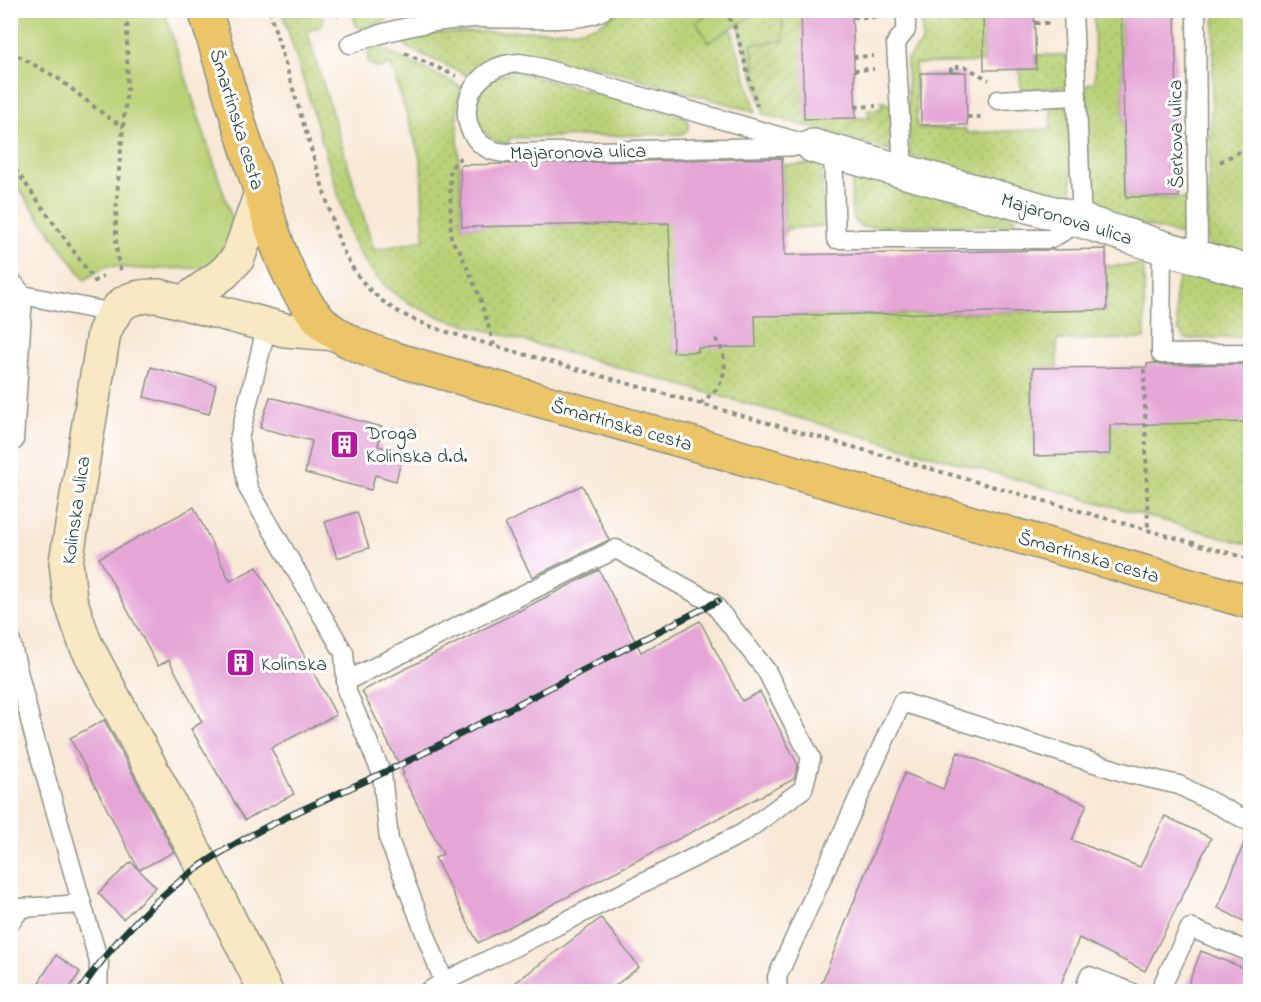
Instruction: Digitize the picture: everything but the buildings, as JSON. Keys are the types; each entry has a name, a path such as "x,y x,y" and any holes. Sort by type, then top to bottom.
{"main road":[{"name":"Šmartinska cesta","path":"205,10 280,252 292,279 310,309 337,334 370,351 398,360 1251,602"}],"street":[{"name":"Majaronova ulica","path":"823,148 1082,221 1251,272"},
{"path":"184,302 224,273 238,258 261,193"},
{"path":"113,313 124,301 147,296 184,302 285,330 337,334"},
{"name":"Kolinska ulica","path":"113,313 104,333 86,437 68,547 67,587 85,643 266,992"}],"lane":[{"path":"350,44 388,30 440,21 477,18 579,18 603,10"},
{"path":"903,170 896,43 906,30 906,10"},
{"path":"823,148 836,239 1050,239 1082,221 1073,10"},
{"name":"Šerkova ulica","path":"1196,10 1198,257"},
{"name":"Majaronova ulica","path":"519,63 823,148 508,153 489,151 482,147 471,132 467,110 468,99 481,76 494,67 519,63"},
{"path":"998,100 1077,96"},
{"path":"1162,247 1161,354 1251,353"},
{"path":"10,279 23,295 113,313"},
{"path":"14,441 23,295"},
{"path":"267,325 239,439 248,488 344,653 347,692 382,774 390,840 444,982"},
{"path":"346,681 616,549 713,603 766,670 811,758 802,789 743,833 427,992"},
{"path":"10,638 33,732 99,962 98,992"},
{"path":"778,992 777,977 902,702 1126,773 1179,785 1251,822"},
{"path":"10,923 21,908 82,904"},
{"path":"1159,992 1190,928 1251,952"},
{"path":"1084,992 1089,976 1131,992"}],"path":[{"path":"123,272 119,266 117,215 127,88 128,10"},
{"name":"Šmartinska cesta","path":"269,10 339,241 356,274 381,302 412,320 495,346 1251,559"},
{"path":"317,10 341,16"},
{"path":"724,10 735,27 764,132"},
{"path":"10,51 58,79 123,127"},
{"path":"404,53 429,64"},
{"path":"951,72 951,67 966,66 998,86 998,100"},
{"path":"855,107 879,106 879,100"},
{"path":"476,140 450,169 450,232 451,240 460,251 479,295 495,346"},
{"path":"10,162 95,281 119,266"},
{"path":"699,404 718,388 724,369 725,352 715,337"},
{"path":"1143,366 1148,531"}],"green space":[{"path":"32,10 164,11 232,219 234,239 207,268 141,269 106,266 85,280 11,178 10,17"},
{"path":"282,11 323,17 322,26 307,31 374,250 424,240 421,161 391,65 378,68 369,64 368,53 377,46 462,87 457,117 462,227 784,220 783,165 821,164 824,226 785,229 785,235 696,241 670,259 673,352 702,351 753,256 785,316 1107,310 1106,266 1141,265 1144,272 1145,339 1057,340 1057,367 1033,368 1034,455 1110,454 1110,368 1147,367 1250,422 1250,545 446,319 402,299 379,280 360,255 352,239"},
{"path":"354,11 386,11 386,21 360,28 356,26"},
{"path":"620,11 712,11 697,22 709,42 731,28 756,112 584,63 568,65 528,55 498,56 489,60 469,76 406,47 404,38 438,33 578,30 598,25"},
{"path":"715,11 759,11 709,42 696,22"},
{"path":"759,11 792,11 782,18 784,41 751,44 755,66 754,78 738,24"},
{"path":"792,11 894,11 801,13 855,118 869,118 868,109 881,109 881,101 893,106 896,149 890,151 764,114 754,78 755,66 751,44 783,41 782,18"},
{"path":"922,11 983,11 984,62 915,64 917,128 965,129 967,133 1051,129 1051,109 1055,104 1065,105 1069,109 1072,200 912,157 909,151 907,59 922,43"},
{"path":"1094,11 1121,11 1126,197 1186,199 1190,218 1185,236 1093,212 1088,200 1085,88 1088,84 1095,82"},
{"path":"1215,11 1250,11 1250,262 1209,246 1207,240"},
{"path":"1036,55 1068,57 1068,84 1065,87 1021,89 1019,69 1036,69"},
{"path":"516,72 686,117 689,125 687,131 682,134 509,138 509,144 499,142 490,138 479,122 477,102 480,93 489,81 500,75"},
{"path":"860,173 1016,217 1011,225 861,227 854,218 851,206 852,181"},
{"path":"1186,271 1250,281 1250,337 1186,339 1178,330 1175,298 1177,283"}],"railway":[{"path":"79,992 120,939 151,907 184,878 227,849 253,834 416,757 718,601"}],"place":[{"name":"Droga Kolinska d.d.","path":"345,444"},
{"name":"Kolinska","path":"240,663"}]}
